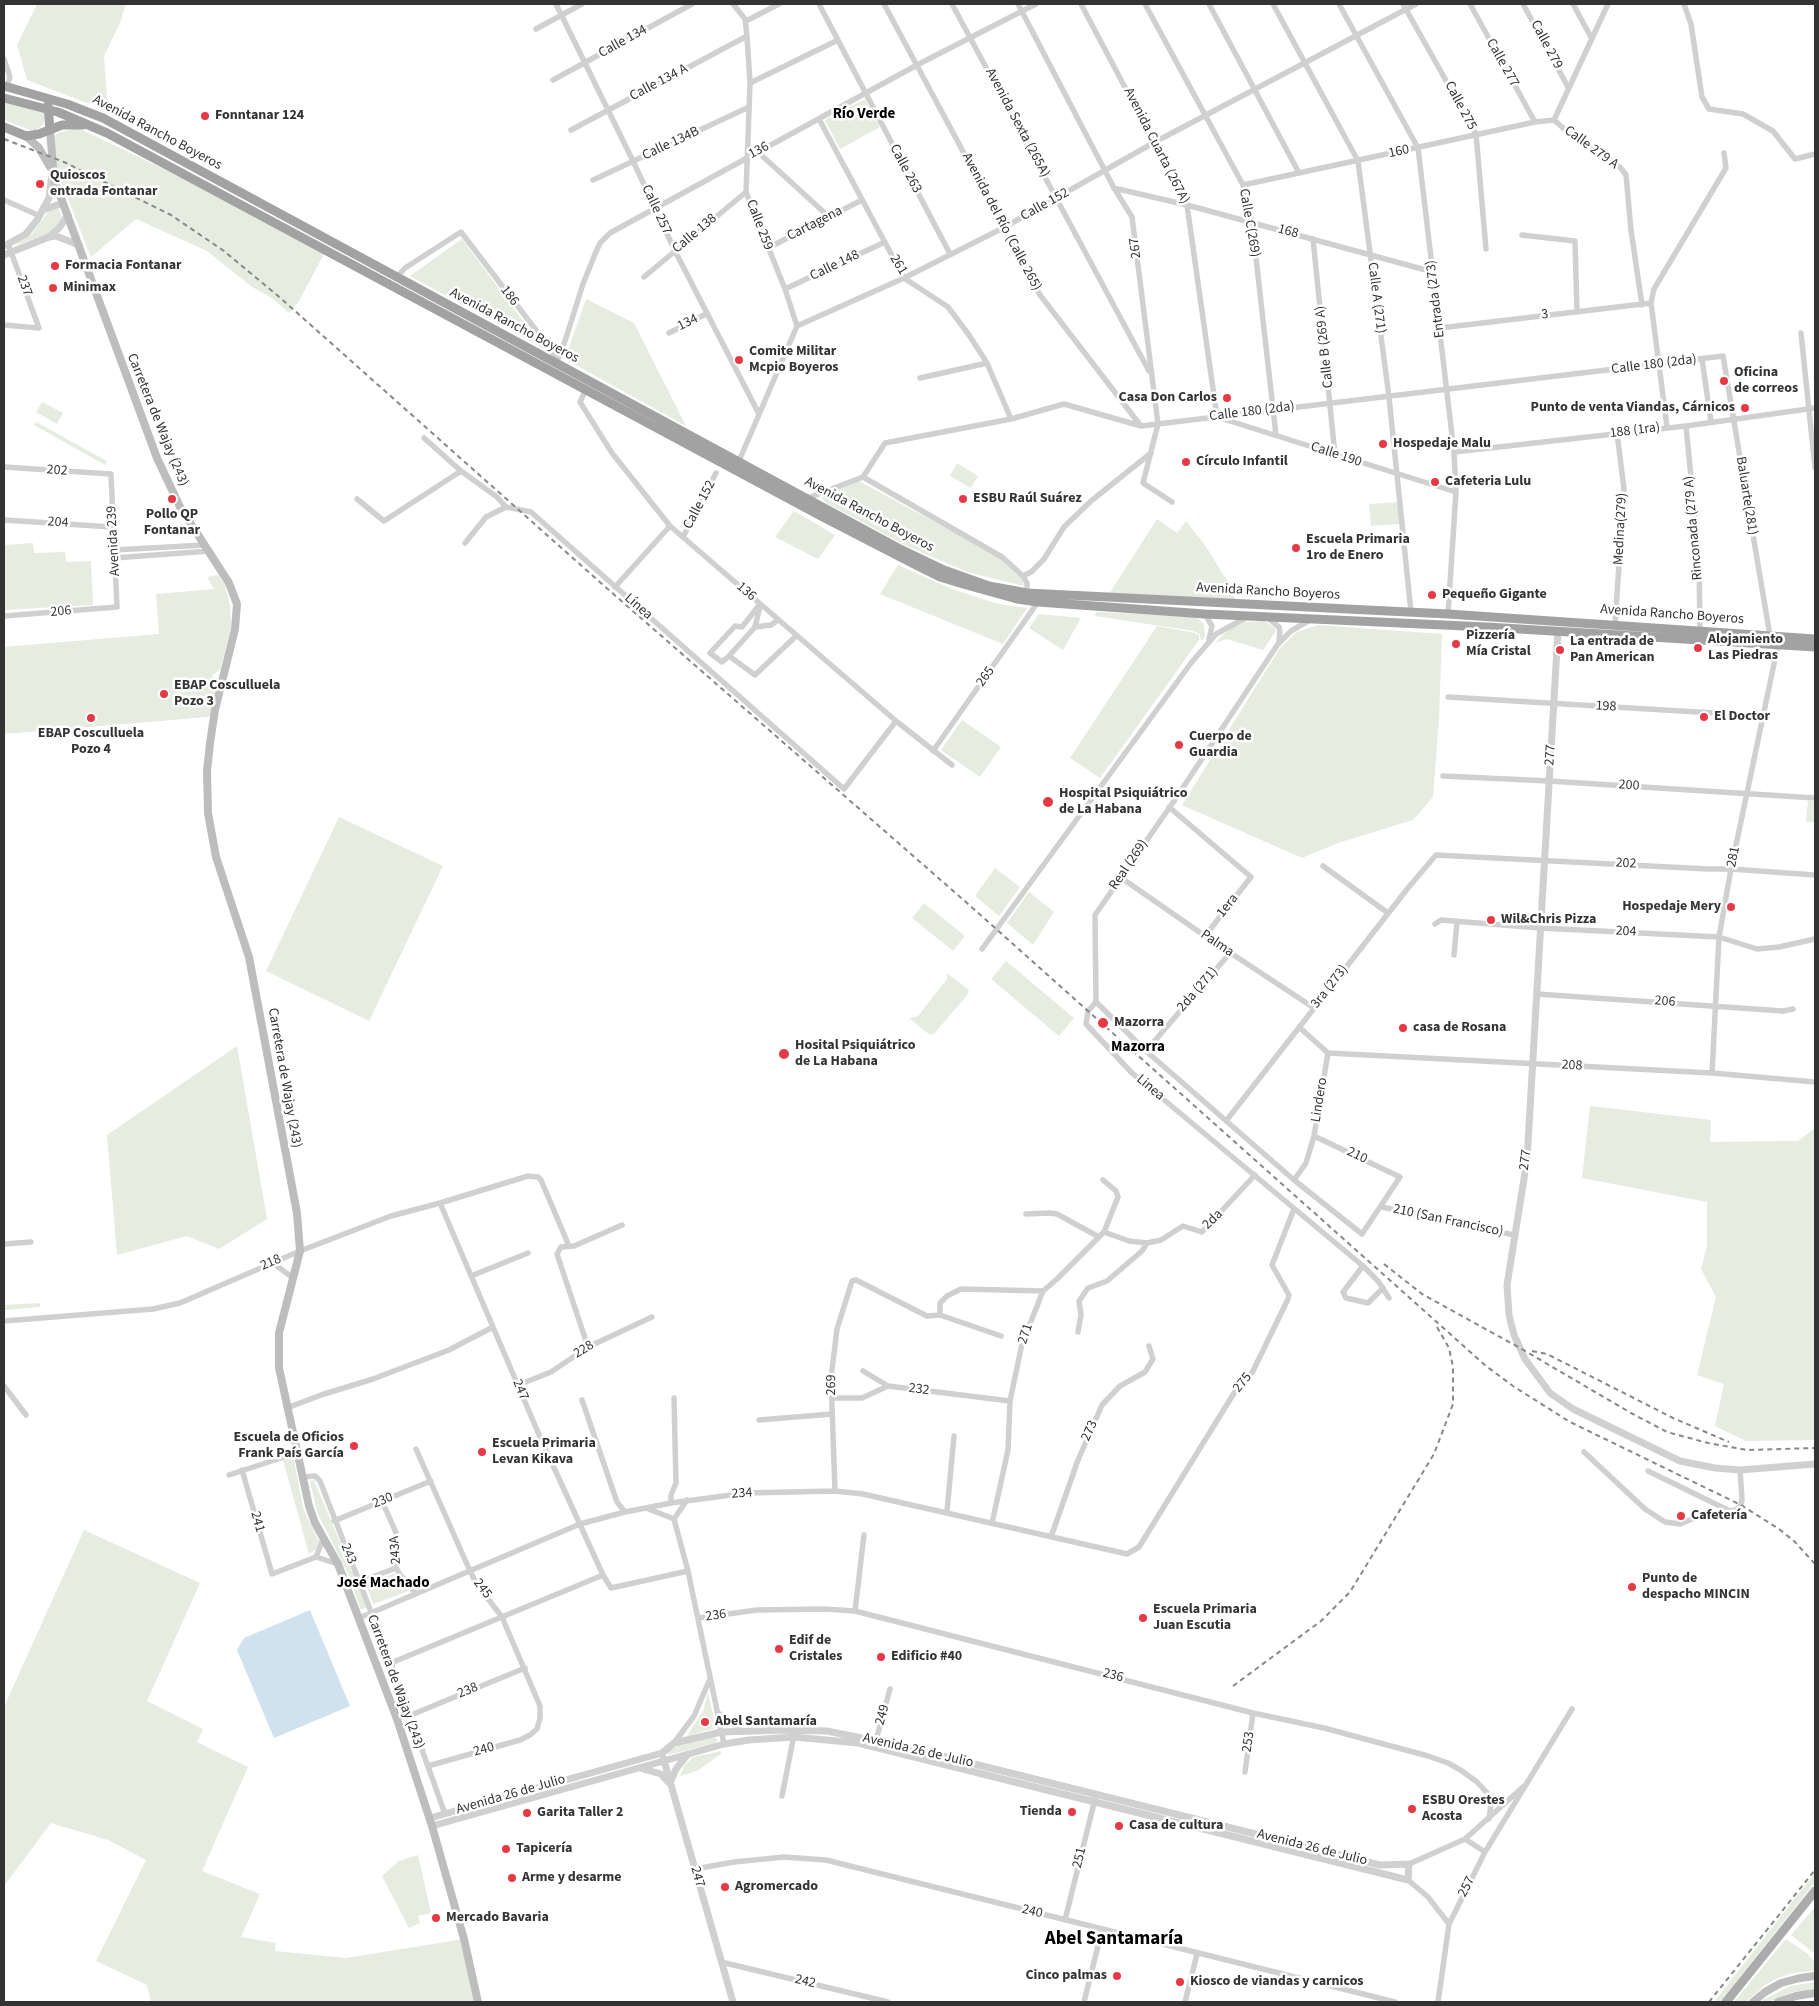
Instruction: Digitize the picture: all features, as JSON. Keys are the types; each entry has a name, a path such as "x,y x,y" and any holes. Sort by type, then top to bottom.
{"highway":[{"name":"Avenida Rancho Boyeros","path":"6,87 89,112 117,126 396,278 557,361 898,548 944,570 989,586 1027,593 1448,614 1815,639"},
{"path":"42,97 49,109 50,130"},
{"name":"Avenida Rancho Boyeros","path":"4,98 49,109 96,128 821,516 933,573 986,591 1038,602 1205,614 1319,618 1815,647"},
{"path":"4,127 26,136 71,124 96,128"}],"main road":[{"name":"Carretera de Wajay (243)","path":"50,130 52,171"},
{"name":"Carretera de Wajay (243)","path":"26,136 39,148 52,171 157,458 180,507 208,548 234,593 237,616 212,726 207,771 208,813 216,857 249,957 297,1213 300,1251 282,1317 278,1350 287,1408 309,1506 323,1539 338,1564 359,1618 397,1719 431,1822 464,1939 478,2002"},
{"path":"1726,2002 1815,1892"},
{"path":"1753,2002 1765,1992 1781,1983 1815,1976"},
{"path":"1778,2002 1796,1996 1815,1993"}],"street":[{"name":"Calle 257","path":"556,4 609,110 706,314 759,414"},
{"path":"536,29 582,4"},
{"name":"Calle 134","path":"553,80 692,4"},
{"path":"733,4 746,21 779,4"},
{"name":"Calle 263","path":"819,4 950,254"},
{"name":"Avenida del Río (Calle 265)","path":"884,4 1040,295 1141,426"},
{"name":"Avenida Sexta (265A)","path":"952,4 1151,376"},
{"name":"267","path":"1018,4 1114,188 1132,217 1158,424 1143,483 1172,502"},
{"name":"136","path":"557,361 565,342 583,284 600,243 610,233 917,65 1036,4"},
{"name":"Avenida Cuarta (267A)","path":"1081,4 1188,205 1217,417"},
{"name":"Calle C(269)","path":"1145,4 1243,185 1252,223 1276,435"},
{"path":"1209,4 1299,173"},
{"name":"Calle A (271)","path":"1274,4 1358,161 1389,397 1411,612"},
{"name":"Entrada (273)","path":"1339,4 1418,148 1454,452 1456,492 1448,614"},
{"name":"Calle 152","path":"797,326 904,278 1003,228 1155,142 1356,35 1405,6 1416,4"},
{"name":"Calle 277","path":"1470,4 1535,122"},
{"name":"Calle 279","path":"1523,4 1568,87"},
{"path":"1573,4 1592,39"},
{"name":"Calle 279 A","path":"1608,4 1554,120 1571,135 1620,167 1626,175 1631,230 1642,305"},
{"path":"1684,4 1691,24 1702,96 1709,109 1743,114 1773,131 1795,159 1815,154"},
{"name":"Calle 275","path":"1405,6 1476,134 1486,249"},
{"name":"Calle 259","path":"746,21 750,83 746,192 785,289 797,326"},
{"name":"Calle 134 A","path":"572,130 747,36"},
{"path":"750,83 838,40"},
{"path":"4,59 10,77 6,87"},
{"name":"Calle 134B","path":"593,180 749,107"},
{"name":"261","path":"819,119 904,278 948,307 987,363 1011,419"},
{"name":"160","path":"1243,185 1476,134 1554,120"},
{"path":"748,147 758,152 828,216"},
{"path":"1667,427 1651,303 1654,289 1726,168 1724,152"},
{"path":"6,245 26,234 42,213 49,198 52,171"},
{"name":"168","path":"1114,188 1188,205 1433,272"},
{"name":"Calle 138","path":"644,277 746,192"},
{"path":"4,200 42,213 63,203"},
{"name":"Cartagena","path":"768,248 862,200"},
{"path":"48,237 63,224 68,215"},
{"name":"186","path":"396,278 405,268 461,232 557,361"},
{"path":"1522,235 1575,241 1577,312"},
{"path":"4,255 48,237 56,236 79,245"},
{"name":"Calle B (269 A)","path":"1313,239 1335,455"},
{"name":"Calle 148","path":"785,289 885,242"},
{"name":"237","path":"4,326 40,328 12,252 6,245"},
{"name":"3","path":"1440,328 1651,303"},
{"name":"134","path":"669,333 706,314"},
{"path":"739,461 797,326"},
{"path":"1801,333 1815,468"},
{"name":"Calle 180 (2da)","path":"863,477 885,443 1011,419 1064,404 1141,426 1723,356"},
{"name":"Baluarte(281)","path":"1723,356 1770,636"},
{"path":"1702,359 1711,422"},
{"path":"920,378 987,363"},
{"name":"136","path":"586,389 580,402 612,452 670,526 896,721 952,765"},
{"name":"188 (1ra)","path":"1454,452 1686,426 1815,408"},
{"name":"Calle 190","path":"1217,417 1456,492"},
{"name":"Rinconada (279 A)","path":"1686,426 1699,559 1700,631"},
{"name":"Medina(279)","path":"1615,625 1624,489 1617,433"},
{"path":"424,438 461,471 497,497 506,507 486,517 465,543"},
{"path":"1023,576 1031,572 1044,559 1064,527 1092,501 1151,453"},
{"name":"202","path":"4,467 111,474"},
{"path":"357,499 384,521 461,471"},
{"name":"Calle 152","path":"683,537 716,473"},
{"name":"Avenida 239","path":"111,474 117,607"},
{"path":"808,498 863,477 1002,557 1023,576 1027,583 1027,593"},
{"name":"Línea","path":"506,507 531,512 844,789 896,721"},
{"name":"204","path":"4,520 112,527"},
{"name":"Calle 152","path":"615,587 670,526"},
{"path":"114,550 208,548"},
{"path":"114,558 208,548"},
{"name":"265","path":"933,751 1038,602"},
{"path":"760,604 755,627 729,656 722,662 710,653 735,626 742,627 760,604"},
{"name":"206","path":"4,616 117,607"},
{"path":"982,949 1207,643 1212,633 1212,626 1205,614"},
{"path":"1207,643 1226,627 1249,616"},
{"path":"1262,617 1272,620 1279,627 1278,644"},
{"name":"Real (269)","path":"1096,1002 1095,915 1278,644 1297,626 1306,621 1319,618"},
{"path":"755,627 771,625 778,620"},
{"name":"277","path":"1558,631 1527,1160 1507,1285 1509,1315 1514,1335 1525,1359 1550,1393 1573,1409 1680,1461 1715,1468 1740,1470 1815,1464"},
{"path":"729,656 754,675 796,636"},
{"name":"281","path":"1712,1073 1717,1006 1719,937 1731,869 1778,645"},
{"name":"198","path":"1448,697 1764,716"},
{"name":"200","path":"1443,776 1815,798"},
{"name":"1era","path":"1169,807 1251,877 1205,936"},
{"name":"202","path":"1436,855 1544,859 1815,875"},
{"name":"3ra (273)","path":"1226,1120 1388,913 1436,855"},
{"path":"1323,866 1388,913"},
{"name":"Palma","path":"1120,877 1314,1008"},
{"name":"204","path":"1435,924 1441,920 1540,928 1719,937 1757,949 1778,947 1815,939"},
{"path":"1454,956 1457,921"},
{"name":"2da (271)","path":"1146,1051 1230,953"},
{"name":"206","path":"1537,994 1784,1011 1793,1009"},
{"name":"Linea","path":"1382,1207 1362,1234 1294,1180 1146,1051 1096,1002 1088,1011 1086,1024 1132,1073 1363,1266 1378,1281 1389,1298"},
{"path":"1299,1027 1328,1053"},
{"name":"208","path":"1328,1053 1712,1073 1815,1082"},
{"name":"Lindero","path":"1294,1180 1306,1164 1314,1136 1328,1053"},
{"name":"210","path":"1314,1136 1400,1178 1382,1207"},
{"name":"2da","path":"1147,1243 1161,1240 1183,1226 1202,1232 1255,1175"},
{"name":"218","path":"4,1321 152,1309 180,1303 300,1251 390,1216 528,1176 541,1180 569,1246"},
{"name":"271","path":"992,1523 1008,1450 1010,1401 1022,1344 1043,1291 1104,1232 1118,1198 1116,1191 1103,1180"},
{"name":"247","path":"440,1203 518,1385 603,1575"},
{"name":"210 (San Francisco)","path":"1382,1207 1514,1236"},
{"name":"275","path":"1139,1547 1239,1385 1252,1373 1288,1299 1289,1295 1272,1265 1294,1209"},
{"path":"1026,1214 1057,1214 1099,1237"},
{"path":"588,1347 557,1260 558,1250 561,1247 574,1246 622,1225"},
{"path":"1078,1332 1081,1315 1079,1301 1088,1288 1107,1281 1142,1251 1147,1243 1129,1240 1104,1232"},
{"path":"4,1244 31,1242"},
{"path":"471,1276 528,1253"},
{"path":"273,1263 293,1278"},
{"path":"1363,1266 1343,1292 1346,1298 1368,1303 1383,1288"},
{"name":"269","path":"835,1491 831,1378 836,1329 852,1281 856,1280 927,1316 940,1316"},
{"path":"1001,1336 940,1316 940,1303 947,1296 960,1289 1043,1291"},
{"name":"228","path":"518,1385 550,1372 588,1347 652,1317"},
{"path":"287,1408 373,1379 449,1350 493,1327"},
{"name":"273","path":"1051,1537 1078,1460 1102,1405 1120,1386 1145,1372 1153,1358 1149,1346"},
{"path":"863,1371 888,1386"},
{"path":"4,1386 26,1414"},
{"name":"232","path":"832,1398 862,1398 888,1386 1010,1401"},
{"path":"671,1503 671,1495 676,1483 674,1398"},
{"path":"582,1400 617,1502 625,1512"},
{"path":"759,1420 832,1414"},
{"path":"947,1511 954,1436"},
{"name":"245","path":"416,1449 470,1571 476,1583 502,1617 525,1668 540,1706 538,1729"},
{"path":"1584,1452 1645,1509 1665,1522 1680,1524 1692,1519 1732,1512 1741,1505 1740,1470"},
{"path":"229,1475 296,1453"},
{"name":"241","path":"242,1470 272,1574 316,1557"},
{"path":"1648,1471 1732,1512"},
{"name":"243","path":"302,1477 315,1476 320,1481 411,1715 445,1814"},
{"name":"230","path":"334,1521 431,1481"},
{"name":"234","path":"359,1618 580,1524 625,1512 671,1503 746,1493 835,1491 863,1494 947,1511 1127,1554 1139,1547"},
{"path":"674,1519 688,1500"},
{"name":"243A","path":"382,1501 397,1535 394,1557 396,1568 415,1594"},
{"path":"645,1508 674,1519"},
{"path":"674,1519 688,1571 724,1744"},
{"path":"855,1611 864,1535"},
{"path":"323,1539 316,1557 338,1564"},
{"path":"359,1582 396,1568"},
{"path":"391,1663 603,1575 611,1588 688,1571"},
{"name":"236","path":"698,1618 756,1610 824,1609 855,1611 1253,1713 1324,1728 1441,1761 1462,1771 1477,1782 1489,1795 1504,1804"},
{"name":"238","path":"411,1715 525,1668"},
{"path":"674,1744 694,1716 710,1679"},
{"name":"249","path":"876,1740 890,1689"},
{"name":"257","path":"1438,2002 1449,1924 1485,1852 1572,1709"},
{"path":"716,1711 741,1730"},
{"name":"253","path":"1245,1772 1253,1713"},
{"name":"240","path":"428,1766 520,1740 538,1729"},
{"name":"Avenida 26 de Julio","path":"431,1822 445,1814 662,1753 674,1744 721,1732 741,1730 794,1734 858,1743 1095,1799 1229,1832 1408,1880 1428,1897 1449,1924"},
{"name":"Avenida 26 de Julio","path":"431,1822 535,1798 724,1744 794,1734 827,1732 876,1740 1095,1799"},
{"path":"782,1796 794,1734"},
{"name":"247","path":"662,1753 733,2002"},
{"path":"640,1768 661,1774 670,1784 676,1769 689,1753"},
{"name":"257","path":"1489,1819 1527,1783"},
{"path":"533,1789 535,1798"},
{"path":"1489,1795 1491,1804 1489,1819"},
{"name":"251","path":"1064,1920 1095,1799"},
{"name":"Avenida 26 de Julio","path":"1229,1832 1380,1865 1409,1864 1465,1839 1489,1819"},
{"path":"1465,1839 1485,1852"},
{"name":"240","path":"695,1869 734,1862 784,1857 826,1860 1395,2002"},
{"path":"1408,1880 1409,1864"},
{"path":"1084,2002 1102,1930"},
{"path":"1185,2002 1197,1954"},
{"name":"242","path":"721,1962 888,2002"}],"shaded area":[{"path":"37,4 126,4 120,23 104,56 108,111 27,80 17,45"},
{"path":"865,99 880,127 840,149 825,120"},
{"path":"4,100 46,112 44,124 36,130 30,130 4,120"},
{"path":"80,129 170,172 324,254 299,301 289,313 272,298 252,287 207,251 136,219 91,257 55,166 54,138 58,133"},
{"path":"58,208 62,216 60,224 51,233 16,244 32,234 47,213 52,209"},
{"path":"462,239 544,349 410,276"},
{"path":"586,299 634,323 686,426 565,359"},
{"path":"42,402 63,413 57,424 36,412"},
{"path":"36,422 107,461 105,465 34,425"},
{"path":"957,463 978,476 971,488 950,476"},
{"path":"859,481 1001,558 1023,580 1024,586 967,572 907,546 826,503 822,498 824,494"},
{"path":"1398,502 1400,524 1371,526 1369,504"},
{"path":"794,511 835,535 818,559 775,537"},
{"path":"1157,519 1177,533 1186,521 1205,545 1232,589 1235,599 1109,594"},
{"path":"33,543 34,553 65,552 66,562 91,561 93,605 4,610 4,549 6,545"},
{"path":"898,565 952,589 998,604 1027,608 1003,644 880,594"},
{"path":"218,575 225,585 230,606 231,627 220,670 212,675 217,681 211,714 208,717 4,734 4,647 159,634 156,594 214,589 207,577"},
{"path":"1096,612 1196,617 1204,624 1205,635 1203,640 1201,640 1200,635 1194,631 1095,616"},
{"path":"1039,614 1081,618 1063,650 1029,628"},
{"path":"1264,621 1274,627 1276,631 1263,650 1227,639 1215,643 1227,631 1243,622"},
{"path":"1318,625 1442,634 1439,719 1433,797 1413,820 1338,843 1302,858 1182,805 1280,648 1297,632"},
{"path":"1157,626 1195,633 1199,636 1199,640 1100,778 1070,758"},
{"path":"962,720 1001,747 980,777 941,750"},
{"path":"1808,801 1815,801 1815,822 1806,822"},
{"path":"339,817 443,866 369,1021 266,971"},
{"path":"995,868 1020,887 999,916 975,896"},
{"path":"1029,892 1054,912 1033,945 1007,923"},
{"path":"924,903 965,936 953,951 912,918"},
{"path":"1006,961 1074,1018 1059,1036 991,979"},
{"path":"947,973 969,990 968,994 934,1034 930,1035 909,1018 918,1016 947,979"},
{"path":"237,1046 267,1219 219,1249 187,1236 117,1255 107,1135"},
{"path":"1590,1106 1711,1120 1710,1142 1798,1141 1815,1128 1815,1440 1746,1441 1715,1426 1724,1384 1697,1375 1716,1297 1701,1269 1707,1246 1707,1202 1582,1178"},
{"path":"40,1303 40,1307 4,1310 4,1305"},
{"path":"293,1456 304,1511 319,1541 316,1549 309,1554 283,1460"},
{"path":"314,1480 367,1607 361,1610 348,1574 317,1512 310,1481"},
{"path":"84,1530 200,1583 147,1701 203,1729 197,1742 248,1767 202,1871 260,1894 241,1937 276,1943 275,1951 346,1958 464,1939 478,2002 151,2002 147,1985 96,1961 146,1860 108,1840 51,1823 4,1886 4,1707"},
{"path":"395,1573 409,1591 373,1604 366,1584"},
{"path":"708,1693 716,1728 687,1736 703,1711"},
{"path":"715,1737 718,1740 715,1743 668,1755 667,1752 679,1745"},
{"path":"721,1751 721,1754 697,1771 680,1776 684,1766 693,1757"},
{"path":"418,1855 431,1913 418,1916 420,1923 409,1928 382,1876 399,1861"},
{"path":"1815,1873 1815,1882 1720,2002 1714,2002"},
{"path":"1815,1907 1815,1954 1791,1935"},
{"path":"1786,1939 1808,1954 1815,1963 1815,1971 1793,1973 1778,1978 1765,1985 1746,2002 1734,2002"},
{"path":"1815,1982 1815,1989 1793,1992 1769,2002 1764,2002 1763,2000 1790,1986"}],"water":[{"path":"310,1610 350,1706 274,1738 237,1650 244,1638"}],"railway":[{"path":"4,139 64,162 171,215 224,251 277,295 602,584 967,903 1486,1366 1513,1386 1570,1422 1741,1505 1779,1529 1794,1541 1815,1564"},
{"path":"1384,1264 1422,1294 1667,1432 1708,1443 1747,1450 1815,1448"},
{"path":"1233,1686 1321,1621 1350,1592 1434,1454 1453,1404 1453,1367 1449,1348 1437,1327"},
{"path":"1532,1351 1547,1354 1673,1418 1729,1442"},
{"path":"1709,2002 1815,1870"}],"place":[{"name":"Fonntanar 124","path":"205,116"},
{"name":"Quioscos entrada Fontanar","path":"40,184"},
{"name":"Formacia Fontanar","path":"55,266"},
{"name":"Minimax","path":"53,288"},
{"name":"Comite Militar Mcpio Boyeros","path":"739,360"},
{"name":"Oficina de correos","path":"1724,381"},
{"name":"Casa Don Carlos","path":"1227,398"},
{"name":"Punto de venta Viandas, Cárnicos","path":"1745,408"},
{"name":"Hospedaje Malu","path":"1383,444"},
{"name":"Círculo Infantil","path":"1186,462"},
{"name":"Cafeteria Lulu","path":"1435,482"},
{"name":"Pollo QP Fontanar","path":"172,499"},
{"name":"ESBU Raúl Suárez","path":"963,499"},
{"name":"Escuela Primaria 1ro de Enero","path":"1296,548"},
{"name":"Pequeño Gigante","path":"1432,595"},
{"name":"Pizzería Mía Cristal","path":"1456,644"},
{"name":"Alojamiento Las Piedras","path":"1698,648"},
{"name":"La entrada de Pan American","path":"1560,650"},
{"name":"EBAP Cosculluela Pozo 3","path":"164,694"},
{"name":"El Doctor","path":"1704,717"},
{"name":"EBAP Cosculluela Pozo 4","path":"91,718"},
{"name":"Cuerpo de Guardia","path":"1179,745"},
{"name":"Hospital Psiquiátrico de La Habana","path":"1048,802"},
{"name":"Hospedaje Mery","path":"1731,907"},
{"name":"Wil&Chris Pizza","path":"1491,920"},
{"name":"Mazorra","path":"1103,1023"},
{"name":"casa de Rosana","path":"1403,1028"},
{"name":"Hosital Psiquiátrico de La Habana","path":"784,1054"},
{"name":"Escuela de Oficios Frank País García","path":"354,1446"},
{"name":"Escuela Primaria Levan Kikava","path":"482,1452"},
{"name":"Cafetería","path":"1681,1516"},
{"name":"Punto de despacho MINCIN","path":"1632,1587"},
{"name":"Escuela Primaria Juan Escutia","path":"1143,1618"},
{"name":"Edif de Cristales","path":"779,1649"},
{"name":"Edificio #40","path":"881,1657"},
{"name":"Abel Santamaría","path":"705,1722"},
{"name":"ESBU Orestes Acosta","path":"1412,1809"},
{"name":"Tienda","path":"1072,1812"},
{"name":"Garita Taller 2","path":"527,1813"},
{"name":"Casa de cultura","path":"1119,1826"},
{"name":"Tapicería","path":"506,1849"},
{"name":"Arme y desarme","path":"512,1878"},
{"name":"Agromercado","path":"725,1887"},
{"name":"Mercado Bavaria","path":"436,1918"},
{"name":"Cinco palmas","path":"1117,1976"},
{"name":"Kiosco de viandas y carnicos","path":"1180,1982"}],"district":[{"name":"Río Verde","path":"864,115"},
{"name":"Mazorra","path":"1138,1048"},
{"name":"José Machado","path":"383,1584"},
{"name":"Abel Santamaría","path":"1114,1940"}]}
